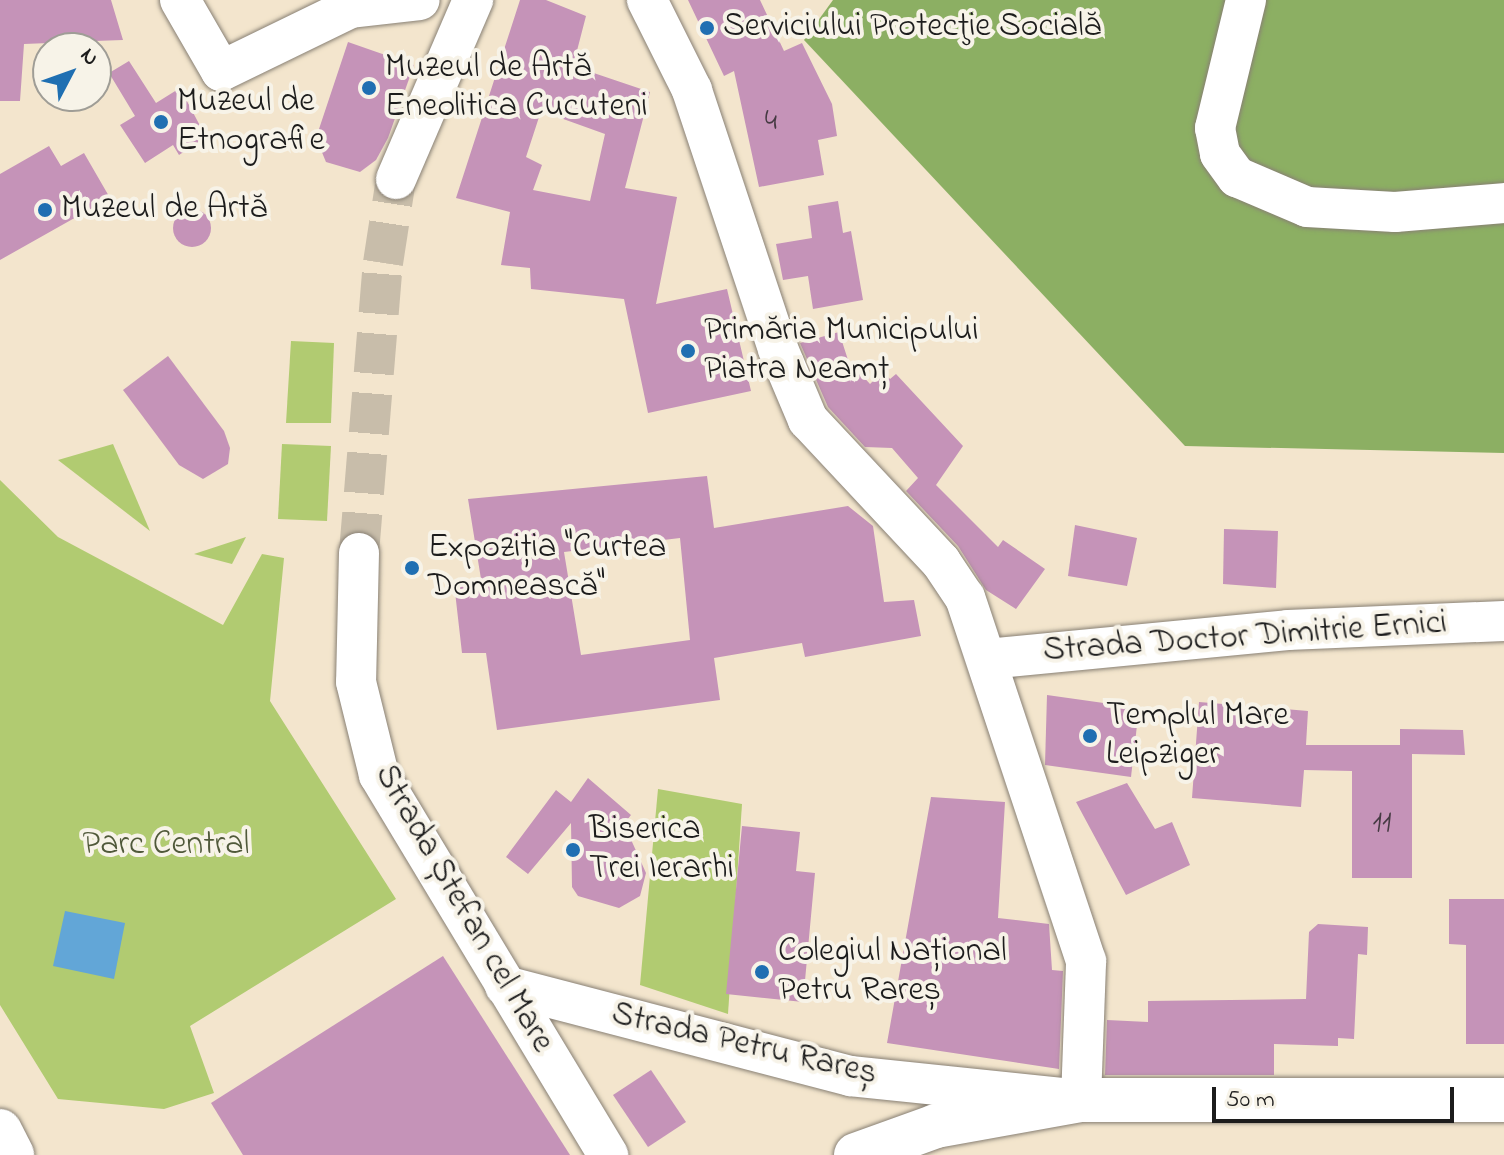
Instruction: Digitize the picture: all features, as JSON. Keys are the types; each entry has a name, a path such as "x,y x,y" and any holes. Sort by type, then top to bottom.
{"main road":[{"name":"Strada Petru Rareș","path":"856,1155 936,1126 1081,1100 1504,1100"}],"street":[{"path":"180,0 221,71 351,8 420,0"},
{"path":"396,179 473,0"},
{"name":"Strada Doctor Dimitrie Ernici","path":"647,0 692,90 783,362 808,420 941,562 965,598 1086,961 1081,1100"},
{"path":"1246,0 1215,128 1220,154 1237,177 1307,207 1395,212 1504,203"},
{"name":"Strada Ștefan cel Mare","path":"359,553 356,682 379,775 608,1155"},
{"name":"Strada Doctor Dimitrie Ernici","path":"987,659 1288,630 1504,621"},
{"name":"Strada Petru Rareș","path":"505,986 850,1076 1081,1100"}],"green space":[{"path":"833,0 1504,0 1504,453 1185,446 804,40"},
{"path":"291,341 334,343 331,423 286,423"},
{"path":"113,444 150,531 58,460"},
{"path":"282,444 331,446 327,521 278,519"},
{"name":"Parc Central","path":"0,480 58,537 223,625 262,554 284,558 270,701 396,899 190,1026 214,1093 164,1109 58,1099 0,1005"},
{"path":"246,537 232,564 194,554"},
{"path":"658,789 742,804 728,1014 640,985"}],"water":[{"path":"65,911 125,923 114,979 53,966"}],"building":[{"path":"0,0 111,0 123,40 112,40 112,32 32,32 32,44 24,44 20,101 0,101"},
{"path":"520,0 546,0 586,16 573,66 650,92 625,188 677,197 656,304 727,289 751,391 648,413 624,299 531,289 530,268 501,265 510,212 456,198","holes":["541,111 605,134 590,201 533,190 542,165 526,157"]},
{"path":"688,0 760,0 784,51 802,43 832,104 837,136 818,140 824,175 759,187 734,71 724,76"},
{"name":"Muzeul de Artă Eneolitica Cucuteni","path":"348,42 414,65 388,138 376,160 360,172 326,162 316,138"},
{"name":"Muzeul de Etnografie","path":"129,61 156,103 180,88 206,137 179,155 173,145 145,163 120,125 135,116 112,78 112,71"},
{"name":"Muzeul de Artă","path":"49,146 61,166 84,153 110,198 0,260 0,174"},
{"path":"838,201 843,233 851,231 863,300 813,309 808,276 783,280 776,244 812,238 808,206"},
{"path":"192,209 206,214 211,228 206,242 192,247 178,242 173,228 178,214"},
{"path":"839,332 848,360 870,384 883,371 890,379 896,374 963,446 936,485 998,547 1003,540 1045,569 1016,609 986,590 958,546 906,491 918,478 892,448 865,447 828,407 800,343"},
{"path":"168,356 224,431 230,448 228,464 203,479 179,465 123,390"},
{"path":"707,476 714,528 848,506 873,526 884,602 914,600 921,636 805,657 802,643 714,658 720,700 497,730 486,653 462,653 454,583 481,579 468,499","holes":["680,538 690,640 581,655 564,552"]},
{"path":"1075,525 1137,538 1127,586 1068,576"},
{"path":"1224,529 1278,531 1276,588 1223,584"},
{"name":"Templul Mare Leipziger","path":"1047,695 1139,708 1131,777 1045,765"},
{"path":"1199,702 1308,711 1306,745 1400,745 1400,729 1463,730 1465,755 1412,754 1412,878 1352,878 1352,771 1304,770 1301,807 1192,798"},
{"name":"Biserica Trei Ierarhi","path":"588,778 631,815 624,824 646,873 640,896 619,908 578,896 572,887 571,823 528,874 506,857 556,790 571,802"},
{"path":"1127,783 1155,829 1172,822 1190,865 1126,895 1076,802"},
{"path":"931,797 1005,802 998,918 1049,924 1052,970 1063,971 1059,1069 887,1043"},
{"path":"742,826 800,832 796,871 815,873 803,1002 726,994"},
{"path":"1449,899 1504,899 1504,1044 1466,1044 1466,945 1449,944"},
{"path":"1318,924 1368,927 1367,955 1358,954 1354,1039 1338,1038 1338,1046 1274,1044 1274,1075 1105,1075 1107,1020 1148,1022 1148,1001 1306,999 1309,932"},
{"path":"443,956 570,1155 243,1155 211,1103"},
{"path":"651,1070 686,1122 648,1147 613,1095"}],"tunnel":[{"path":"359,553 383,263 396,179"}],"place":[{"name":"Serviciului Protecţie Socială","path":"707,28"},
{"name":"Muzeul de Artă Eneolitica Cucuteni","path":"369,88"},
{"name":"Muzeul de Etnografie","path":"161,122"},
{"name":"Muzeul de Artă","path":"45,210"},
{"name":"Primăria Municipului Piatra Neamț","path":"688,351"},
{"name":"Expoziția \"Curtea Domnească\"","path":"412,568"},
{"name":"Templul Mare Leipziger","path":"1090,736"},
{"name":"Biserica Trei Ierarhi","path":"573,850"},
{"name":"Colegiul Național Petru Rareș","path":"762,972"}]}
